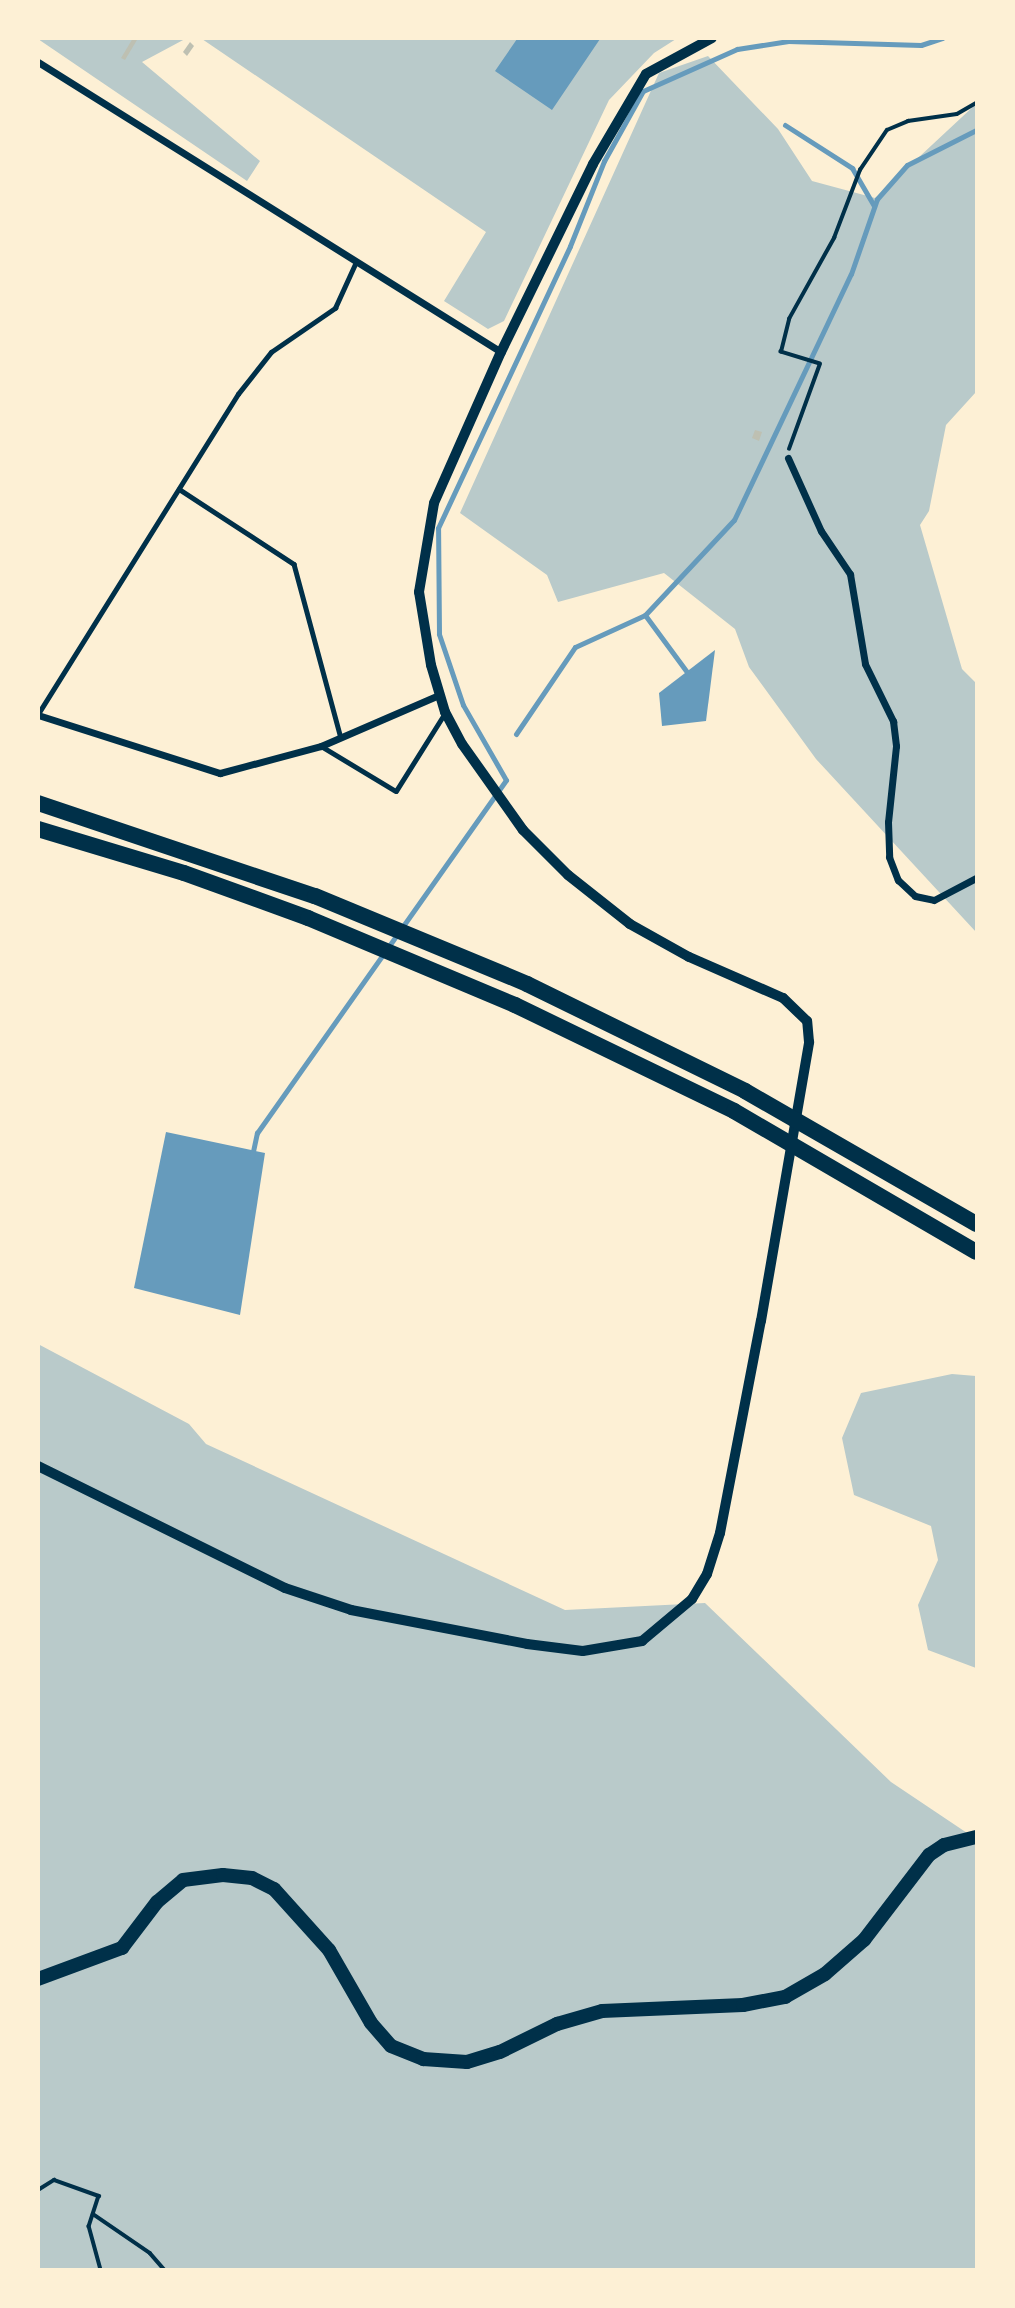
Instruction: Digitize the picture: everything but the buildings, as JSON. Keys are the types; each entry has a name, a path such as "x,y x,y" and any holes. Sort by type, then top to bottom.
{"highway":[{"path":"38,803 315,896 527,984 745,1091 976,1224"},
{"path":"38,829 184,873 308,918 515,1005 734,1111 976,1252"},
{"path":"38,1979 122,1948 157,1902 183,1880 223,1875 253,1878 274,1889 329,1950 371,2023 391,2046 423,2059 467,2062 579,2016 626,2008 743,2005 785,1997 825,1973 864,1940 929,1855 944,1845 976,1838"}],"street":[{"path":"38,1466 230,1565 351,1610 583,1651 642,1642 692,1600 706,1574 720,1533 783,1195 809,1042 803,1013 783,998 688,957 630,924 568,875 523,830 462,744 445,712 439,695 419,592 434,503 500,352 593,164 646,74 712,38"},
{"path":"38,62 500,352"},
{"path":"788,458 821,531 850,574 865,664 893,721 896,746 888,822 889,857 898,880 915,897 934,900 976,878"},
{"path":"38,714 220,773 341,739 439,695"}],"lane":[{"path":"38,714 238,394 271,352 335,308 356,262"},
{"path":"179,489 294,564 341,739"},
{"path":"321,746 396,791 445,712"}],"path":[{"path":"788,458 789,442 820,364 781,352 789,319 834,238 860,170 887,130 908,121 957,114 976,103"},
{"path":"38,2189 54,2180 99,2196 89,2226 102,2270"},
{"path":"93,2214 150,2253 165,2270"}],"shaded area":[{"path":"38,39 185,39 142,62 260,161 247,181"},
{"path":"202,39 676,39 654,53 609,100 504,321 488,329 444,301 486,232"},
{"path":"708,56 778,129 812,181 875,198 976,104 976,392 946,425 929,511 920,525 962,669 976,683 976,932 816,759 749,667 735,629 664,573 558,602 547,575 460,513 659,73"},
{"path":"38,1344 189,1424 206,1444 565,1610 705,1603 891,1782 976,1839 976,2269 39,2269"},
{"path":"952,1374 976,1376 976,1668 928,1650 918,1605 938,1560 931,1526 854,1495 842,1438 861,1393"}],"water":[{"path":"517,39 600,39 552,110 495,71"},
{"path":"715,650 706,721 662,726 659,693"},
{"path":"166,1132 265,1153 240,1315 134,1288"}],"waterway":[{"path":"252,1156 257,1133 506,780 463,705 439,634 438,528 570,246 604,161 643,91 737,49 788,41 921,45 942,38"},
{"path":"785,125 852,168 874,206"},
{"path":"516,734 575,647 645,615 734,520 851,274 877,199 907,165 976,130"},
{"path":"645,615 687,672"}]}
